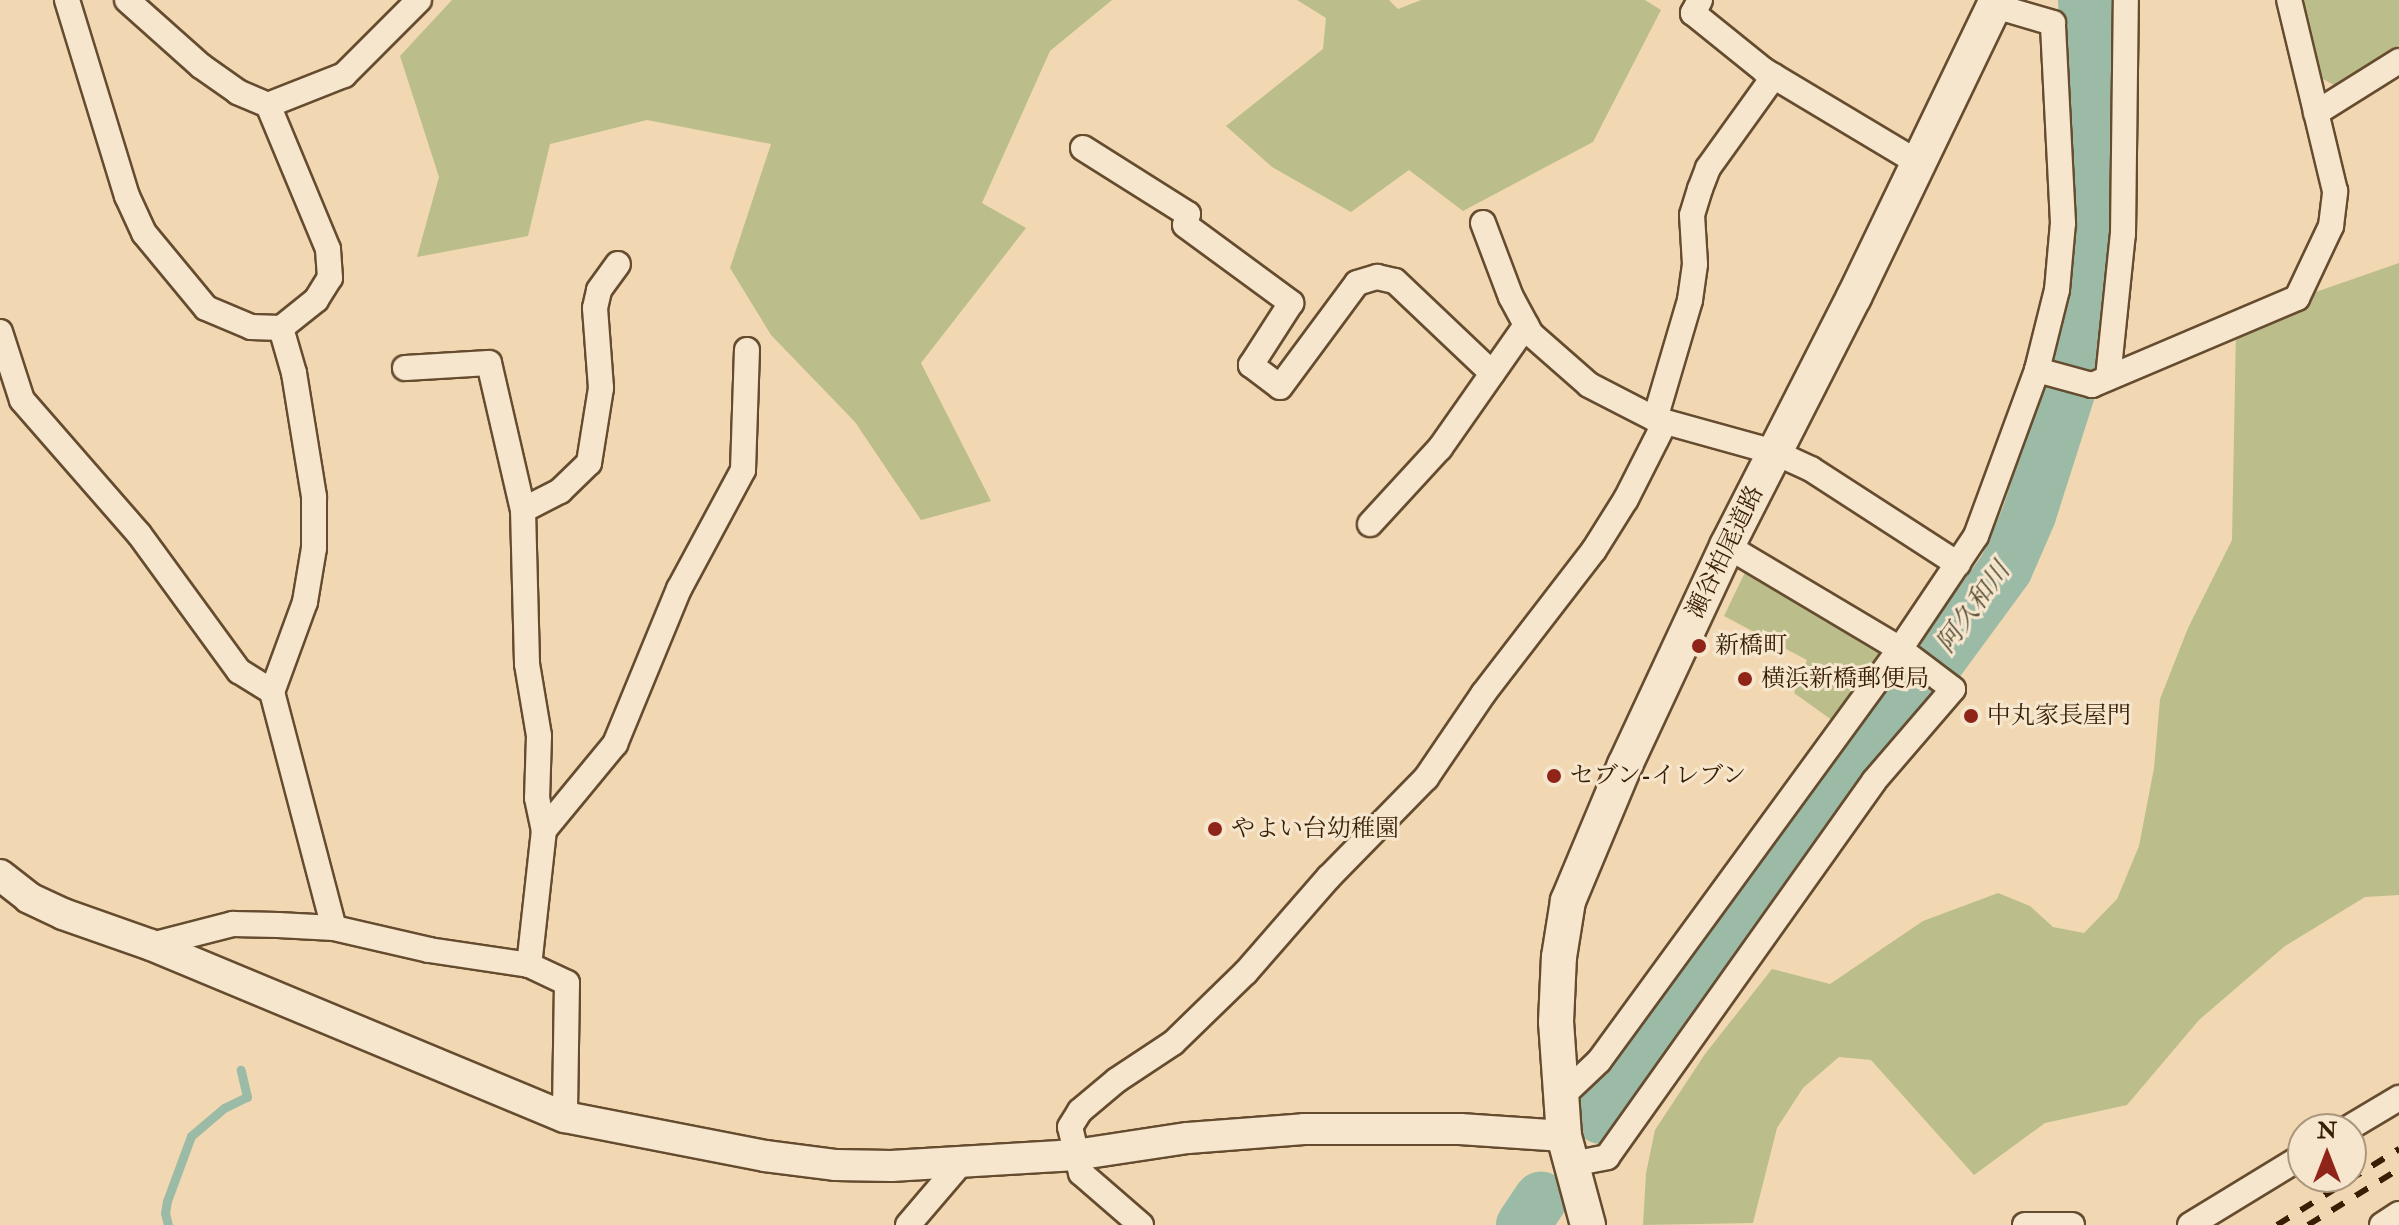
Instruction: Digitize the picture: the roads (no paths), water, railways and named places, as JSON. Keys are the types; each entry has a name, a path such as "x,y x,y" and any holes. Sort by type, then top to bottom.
{"main road":[{"name":"瀬谷柏尾道路","path":"1588,1225 1568,1150 1556,1022 1559,957 1568,901 1625,765 1727,546 1996,3"}],"street":[{"path":"67,0 127,196 144,233 206,308 251,327 281,328 316,300 330,278 328,249 268,105 238,92 201,66 127,0"},
{"path":"268,105 344,75 419,0"},
{"path":"1700,0 1693,13 1774,76 1919,163"},
{"path":"2100,382 2123,234 2126,0"},
{"path":"2042,371 2100,382 2297,298 2331,226 2335,191 2289,0"},
{"path":"1561,1097 1599,1061 1905,653 1976,536 2042,371 2057,290 2063,223 2053,23 1996,3"},
{"path":"2316,113 2399,61"},
{"path":"1141,1225 1081,1173 1070,1127 1080,1111 1117,1080 1173,1043 1194,1023 1246,972 1329,877 1426,778 1483,694 1594,550 1626,499 1660,420 1690,300 1695,264 1692,215 1700,189 1708,168 1774,76"},
{"path":"1083,148 1188,214 1185,225 1291,303 1251,365 1280,387 1357,283 1377,277 1395,281 1492,373"},
{"path":"1483,223 1526,325 1560,364 1589,385 1660,420 1774,452 1811,469 1958,564"},
{"path":"523,510 560,491 589,463 601,388 595,308 599,290 618,264"},
{"path":"1370,524 1440,448 1526,325"},
{"path":"281,328 294,373 314,497 314,548 305,602 272,692 334,928"},
{"path":"0,332 11,405 139,534 239,671 272,692"},
{"path":"544,830 615,744 679,589 743,470 747,350"},
{"path":"405,368 489,363 523,510 527,664 539,736 537,798 544,830 529,965"},
{"path":"0,875 29,898 63,914 151,945 565,1117 765,1156 836,1165 961,1163 1075,1155 1188,1138 1304,1129 1460,1129 1607,1157 1874,781 1953,689 1905,653 1727,546"},
{"path":"151,945 233,924 334,928 429,950 529,965 567,983 565,1117"},
{"path":"2367,1117 2399,1098"},
{"path":"908,1225 961,1163"},
{"path":"2190,1225 2287,1166"},
{"path":"2382,1225 2399,1214"},
{"path":"2025,1225 2072,1225"}],"waterway":[{"name":"阿久和川","path":"1601,1117 1731,950 1792,852 1852,778 2006,568 2029,515 2079,358 2093,191 2085,0"},
{"path":"168,1225 165,1213 167,1201 191,1136 224,1108 247,1097 241,1070"},
{"name":"阿久和川","path":"1523,1225 1541,1198"}],"railway":[{"path":"2277,1225 2399,1149"},
{"path":"2308,1225 2399,1169"}],"place":[{"name":"新橋町","path":"1699,646"},
{"name":"横浜新橋郵便局","path":"1745,679"},
{"name":"中丸家長屋門","path":"1971,716"},
{"name":"セブン-イレブン","path":"1554,776"},
{"name":"やよい台幼稚園","path":"1215,829"}]}
